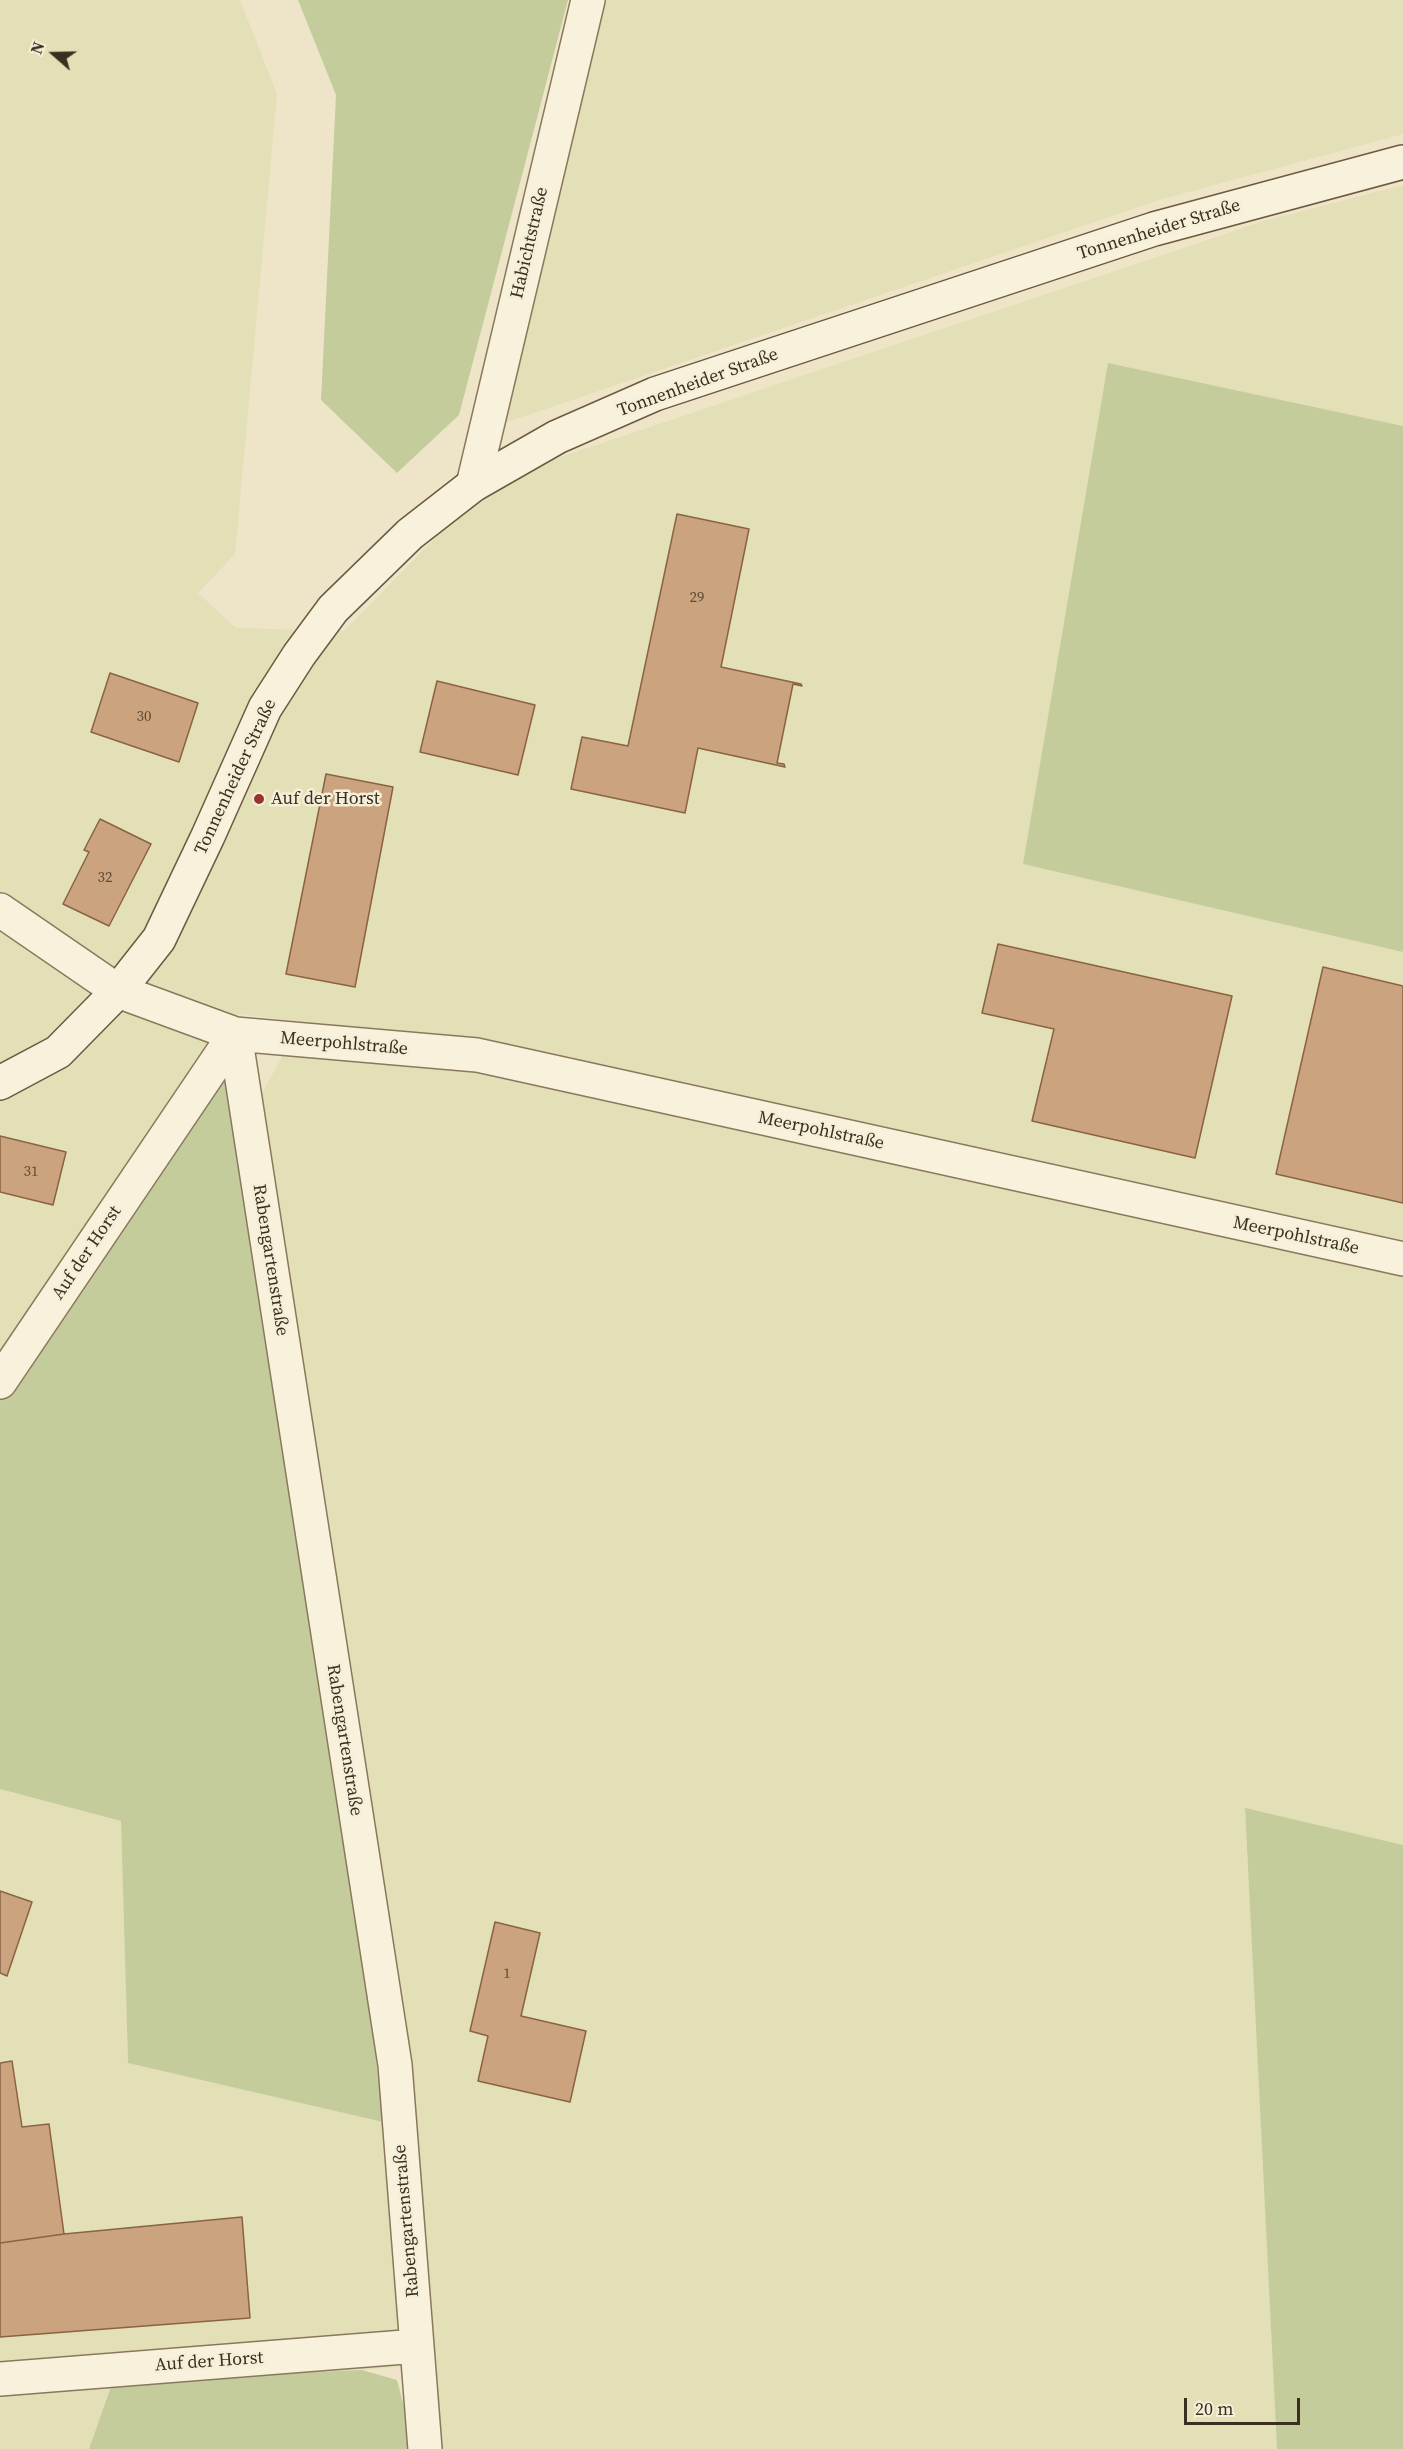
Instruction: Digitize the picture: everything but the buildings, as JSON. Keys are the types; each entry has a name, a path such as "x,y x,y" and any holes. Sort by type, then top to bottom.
{"street":[{"name":"Habichtstraße","path":"472,485 588,0"},
{"name":"Tonnenheider Straße","path":"0,1083 58,1052 118,991 159,939 208,837 265,708 299,655 333,609 410,534 472,485 558,437 655,394 1154,230 1403,162"},
{"name":"Meerpohlstraße","path":"0,910 118,991 235,1034 477,1055 1403,1259"},
{"name":"Auf der Horst","path":"0,1382 235,1034"},
{"name":"Rabengartenstraße","path":"235,1034 394,2065 425,2449"},
{"name":"Auf der Horst","path":"0,2379 417,2346"}],"shaded area":[{"path":"0,0 240,0 277,94 235,554 198,593 236,628 344,631 492,480 1264,221 1403,185 1403,426 1108,364 1023,864 1403,952 1403,1845 1245,1809 1277,2449 436,2449 431,2364 362,2370 113,2381 89,2449 0,2449 0,1789 121,1821 128,2063 383,2122 352,1844 371,1844 261,1095 287,1048 476,1044 239,1014 0,1372"},
{"path":"600,0 1403,0 1403,134 1159,200 493,427"}],"green space":[{"path":"298,0 568,0 459,415 397,473 321,400 336,95"},
{"path":"1108,363 1403,426 1403,952 1023,864"},
{"path":"229,1053 352,1844 383,2122 128,2063 121,1821 0,1789 0,1401"},
{"path":"1245,1808 1403,1845 1403,2449 1277,2449"},
{"path":"362,2370 397,2380 411,2433 412,2449 89,2449 113,2381"}],"place":[{"name":"Auf der Horst","path":"259,799"}]}
